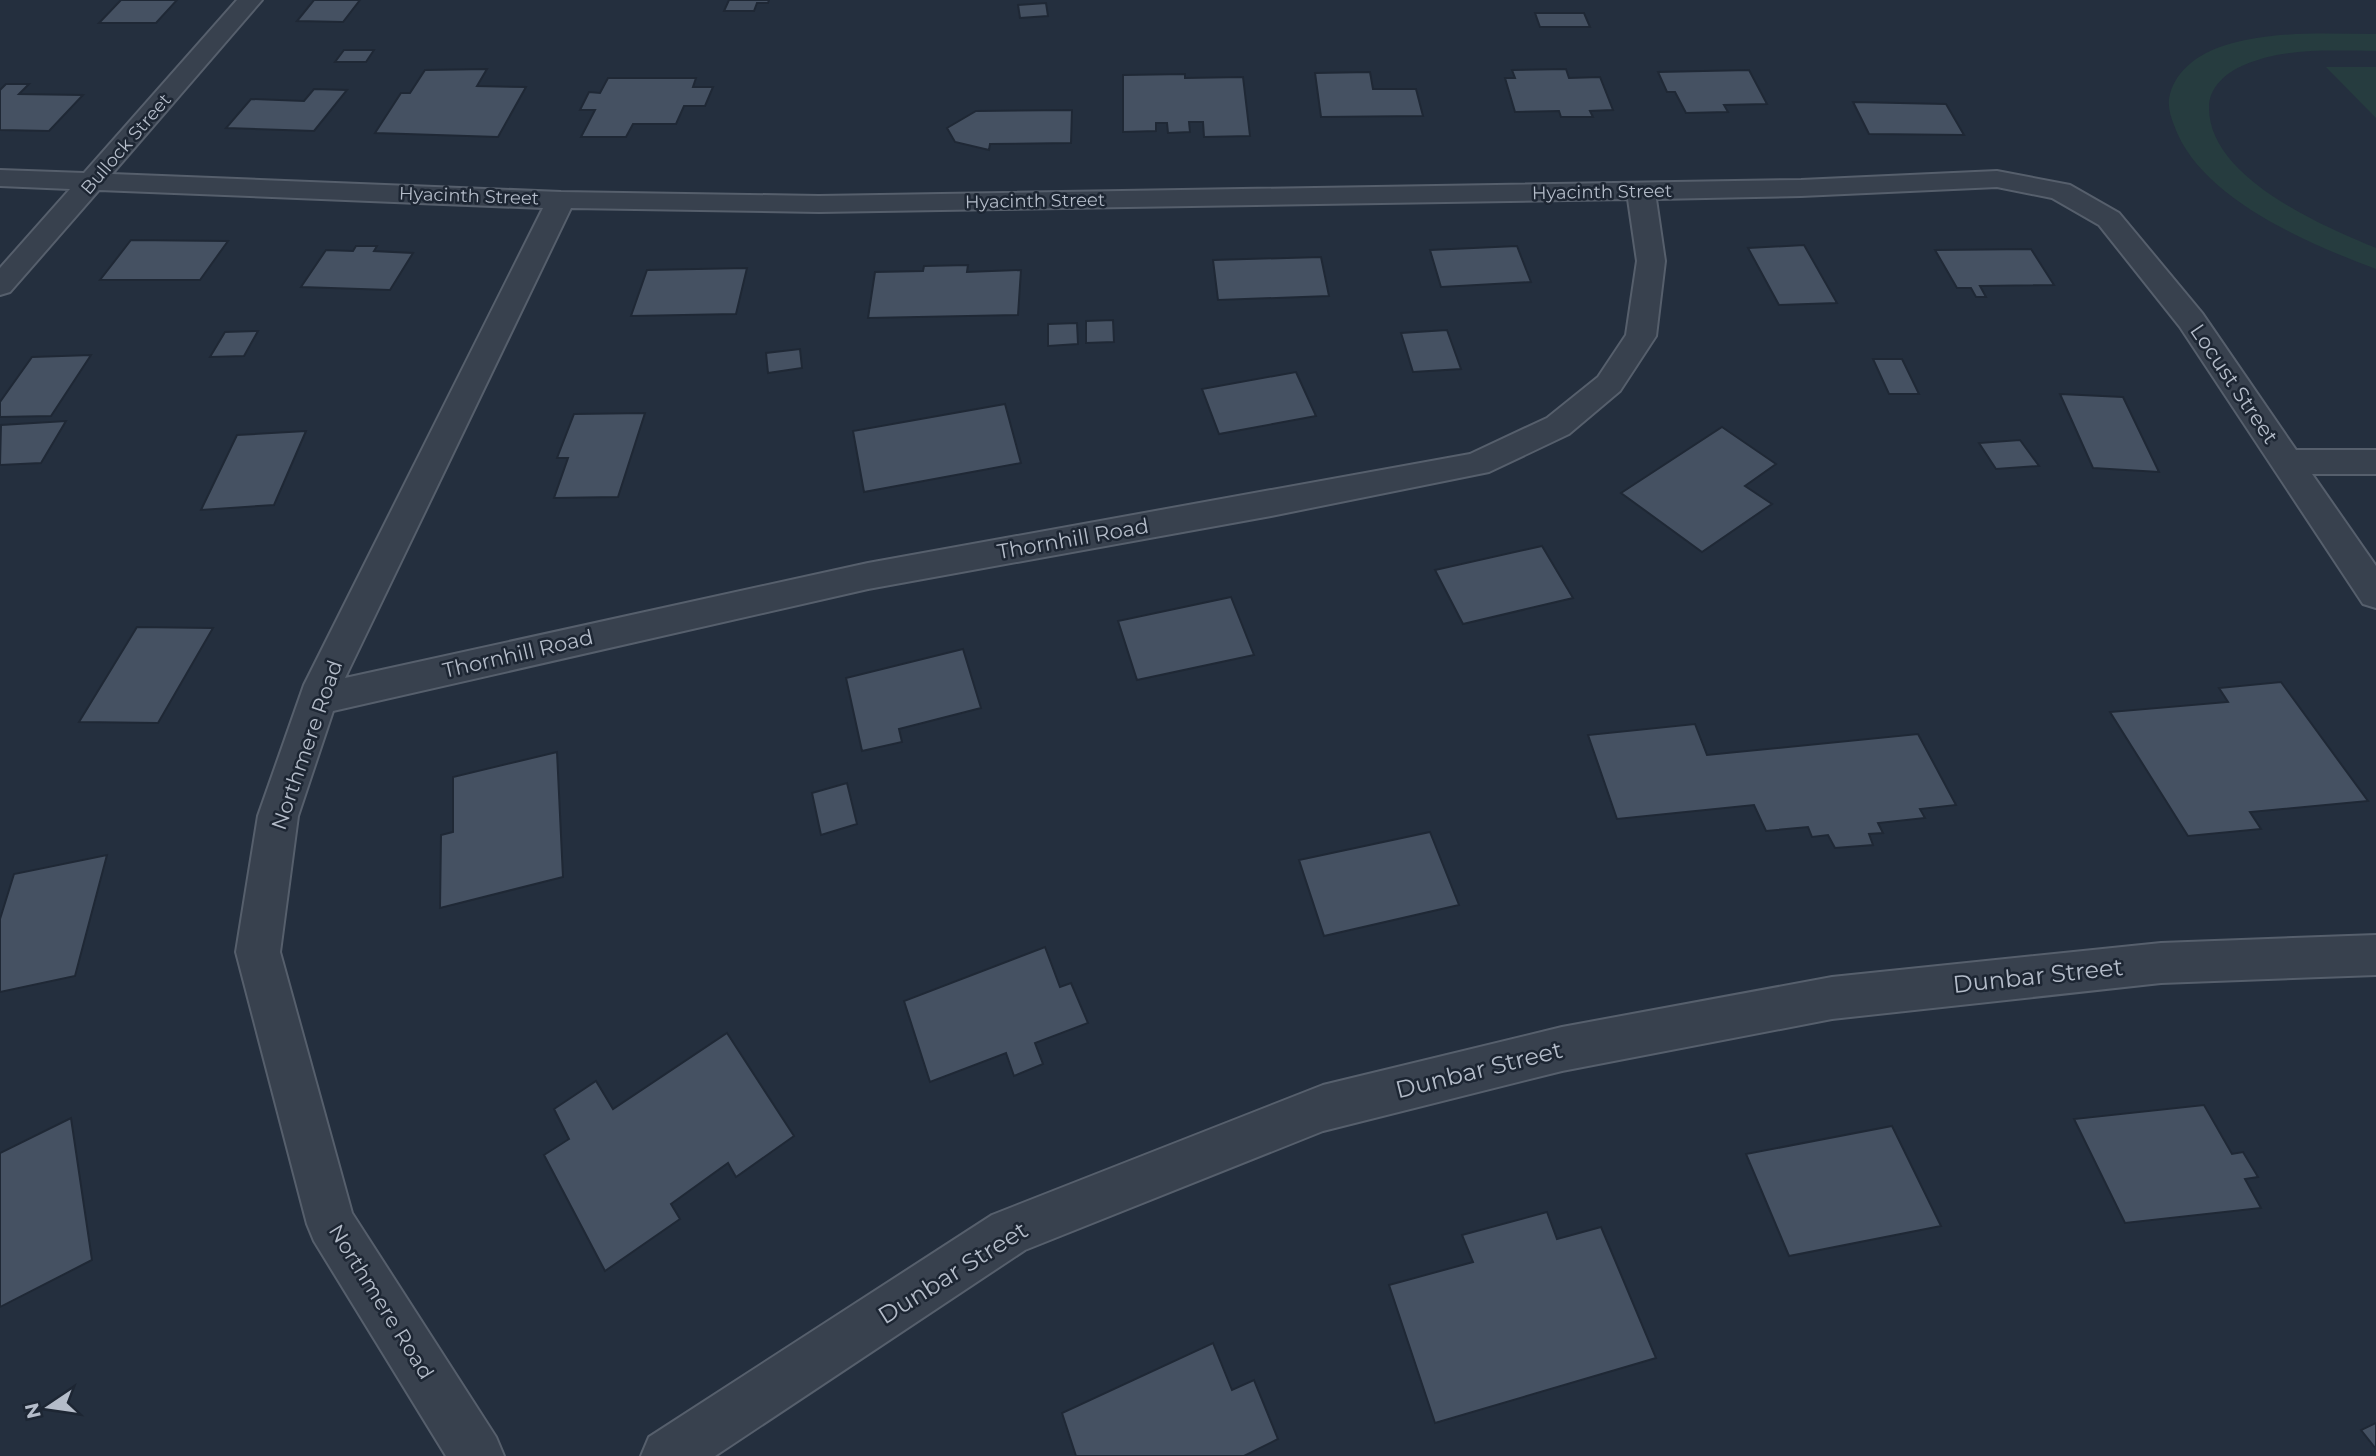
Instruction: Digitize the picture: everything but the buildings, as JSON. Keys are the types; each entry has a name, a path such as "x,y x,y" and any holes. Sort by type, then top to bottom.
{"street":[{"name":"Bullock Street","path":"0,286 250,0"},
{"name":"Hyacinth Street","path":"0,178 561,200 847,203 1641,191 1997,179 2060,191 2069,196"},
{"name":"Thornhill Road","path":"319,699 868,576 1477,464 1558,426 1609,384 1642,336 1651,261 1641,191"},
{"name":"Locust Street","path":"2069,196 2109,219 2191,320 2376,594"},
{"name":"Northmere Road","path":"477,1456 331,1224 258,952 278,816 319,699 561,200"},
{"path":"2287,462 2376,462"},
{"name":"Dunbar Street","path":"668,1456 1009,1232 1323,1108 1562,1049 1832,998 2161,963 2376,955"}],"green space":[{"path":"2376,34 2376,51 2292,53 2244,65 2220,81 2212,93 2209,107 2214,132 2227,155 2247,177 2299,212 2376,248 2376,269 2289,232 2231,196 2207,175 2187,151 2173,121 2169,102 2173,85 2184,70 2206,53 2223,46 2279,35"},
{"path":"2326,67 2376,67 2376,118"}]}
